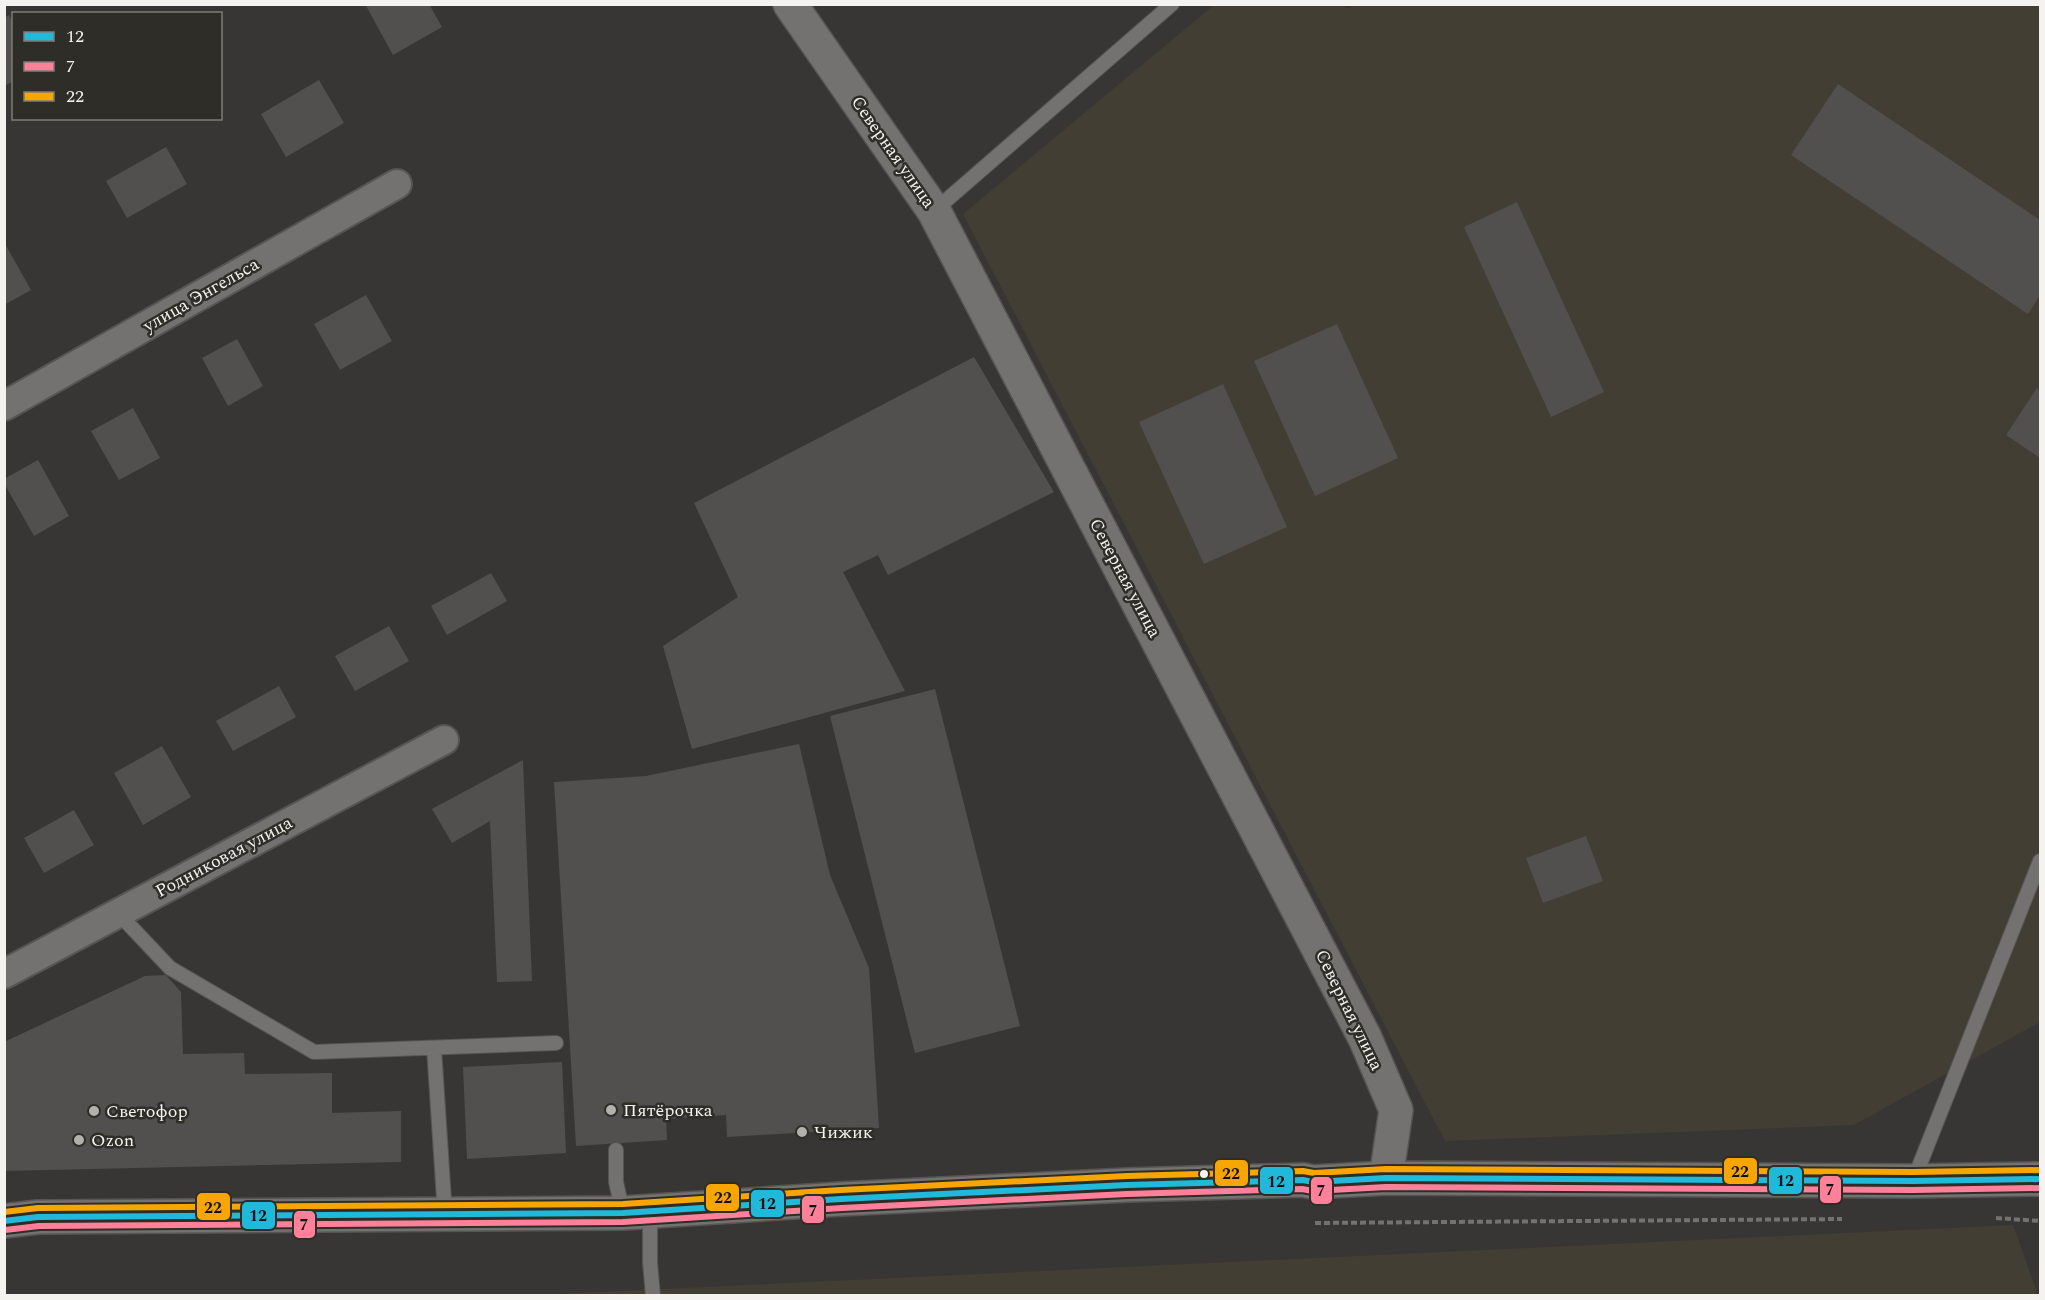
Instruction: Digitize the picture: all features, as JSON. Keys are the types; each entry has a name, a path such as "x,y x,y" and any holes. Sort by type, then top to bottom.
{"street":[{"name":"Северная улица","path":"790,4 934,211 1365,1038 1396,1110 1386,1178"},
{"name":"улица Энгельса","path":"4,406 397,184"},
{"name":"Родниковая улица","path":"4,974 444,740"},
{"path":"4,1221 38,1217 637,1212 841,1198 1127,1185 1303,1180 1313,1182 1386,1178 1913,1181 2040,1179"}],"lane":[{"path":"934,211 1172,4"},
{"path":"1913,1181 2040,861"},
{"path":"118,913 170,968 314,1052 556,1043"},
{"path":"434,1048 445,1215"},
{"path":"616,1150 616,1182 637,1212 650,1262 653,1296"}],"path":[{"path":"1984,1218 2040,1221"},
{"path":"1315,1223 1853,1219"}],"shaded area":[{"path":"1344,4 1347,9 1356,4 2040,5 2040,1022 1854,1125 1445,1141 963,214 1214,5"},
{"path":"2013,1225 2038,1295 515,1296"}],"building":[{"path":"365,4 429,4 442,27 393,55"},
{"path":"9,15 12,20 12,82 4,86 4,18"},
{"path":"319,80 344,123 286,157 261,114"},
{"path":"1838,84 2040,220 2040,295 2028,314 1791,155"},
{"path":"166,147 187,184 127,218 106,181"},
{"path":"1517,202 1604,392 1551,417 1464,227"},
{"path":"4,242 31,290 4,305"},
{"path":"366,295 392,341 340,370 314,324"},
{"path":"1337,324 1398,458 1315,496 1254,361"},
{"path":"237,339 263,386 228,406 202,358"},
{"path":"974,357 1054,492 888,575 878,555 843,572 905,691 692,749 663,646 738,597 694,503"},
{"path":"1223,384 1287,527 1204,564 1139,422"},
{"path":"2037,388 2040,391 2040,458 2006,435"},
{"path":"133,408 160,458 119,480 91,431"},
{"path":"38,460 69,516 34,536 4,483 4,479"},
{"path":"491,573 507,601 447,635 431,606"},
{"path":"389,626 409,661 355,691 335,656"},
{"path":"279,686 296,717 233,751 216,721"},
{"path":"935,689 1020,1026 915,1053 830,716"},
{"path":"799,744 830,875 869,968 879,1128 727,1137 726,1115 666,1119 667,1140 576,1146 554,782 646,776"},
{"path":"162,746 191,797 143,825 114,773"},
{"path":"523,760 532,981 497,982 490,821 452,843 432,809"},
{"path":"74,810 94,845 44,873 24,838"},
{"path":"1586,836 1603,881 1543,903 1526,858"},
{"name":"Светофор","path":"166,975 181,992 183,1054 244,1053 245,1074 332,1073 332,1113 401,1111 401,1162 4,1171 4,1042 145,976"},
{"path":"562,1062 566,1153 467,1159 463,1067"}],"transit line":[{"name":"22","path":"4,1212 38,1208 623,1204 841,1190 1127,1176 1303,1171 1314,1173 1386,1169 1913,1172 2040,1170"},
{"name":"12","path":"4,1221 38,1217 623,1213 841,1199 1127,1185 1303,1180 1313,1182 1386,1178 1913,1181 2040,1179"},
{"name":"7","path":"5,1230 39,1226 623,1222 842,1208 1127,1194 1302,1189 1313,1191 1386,1187 1913,1190 2040,1188"}],"place":[{"name":"Пятёрочка","path":"611,1110"},
{"name":"Светофор","path":"94,1111"},
{"name":"Чижик","path":"802,1132"},
{"name":"Ozon","path":"79,1140"}]}
